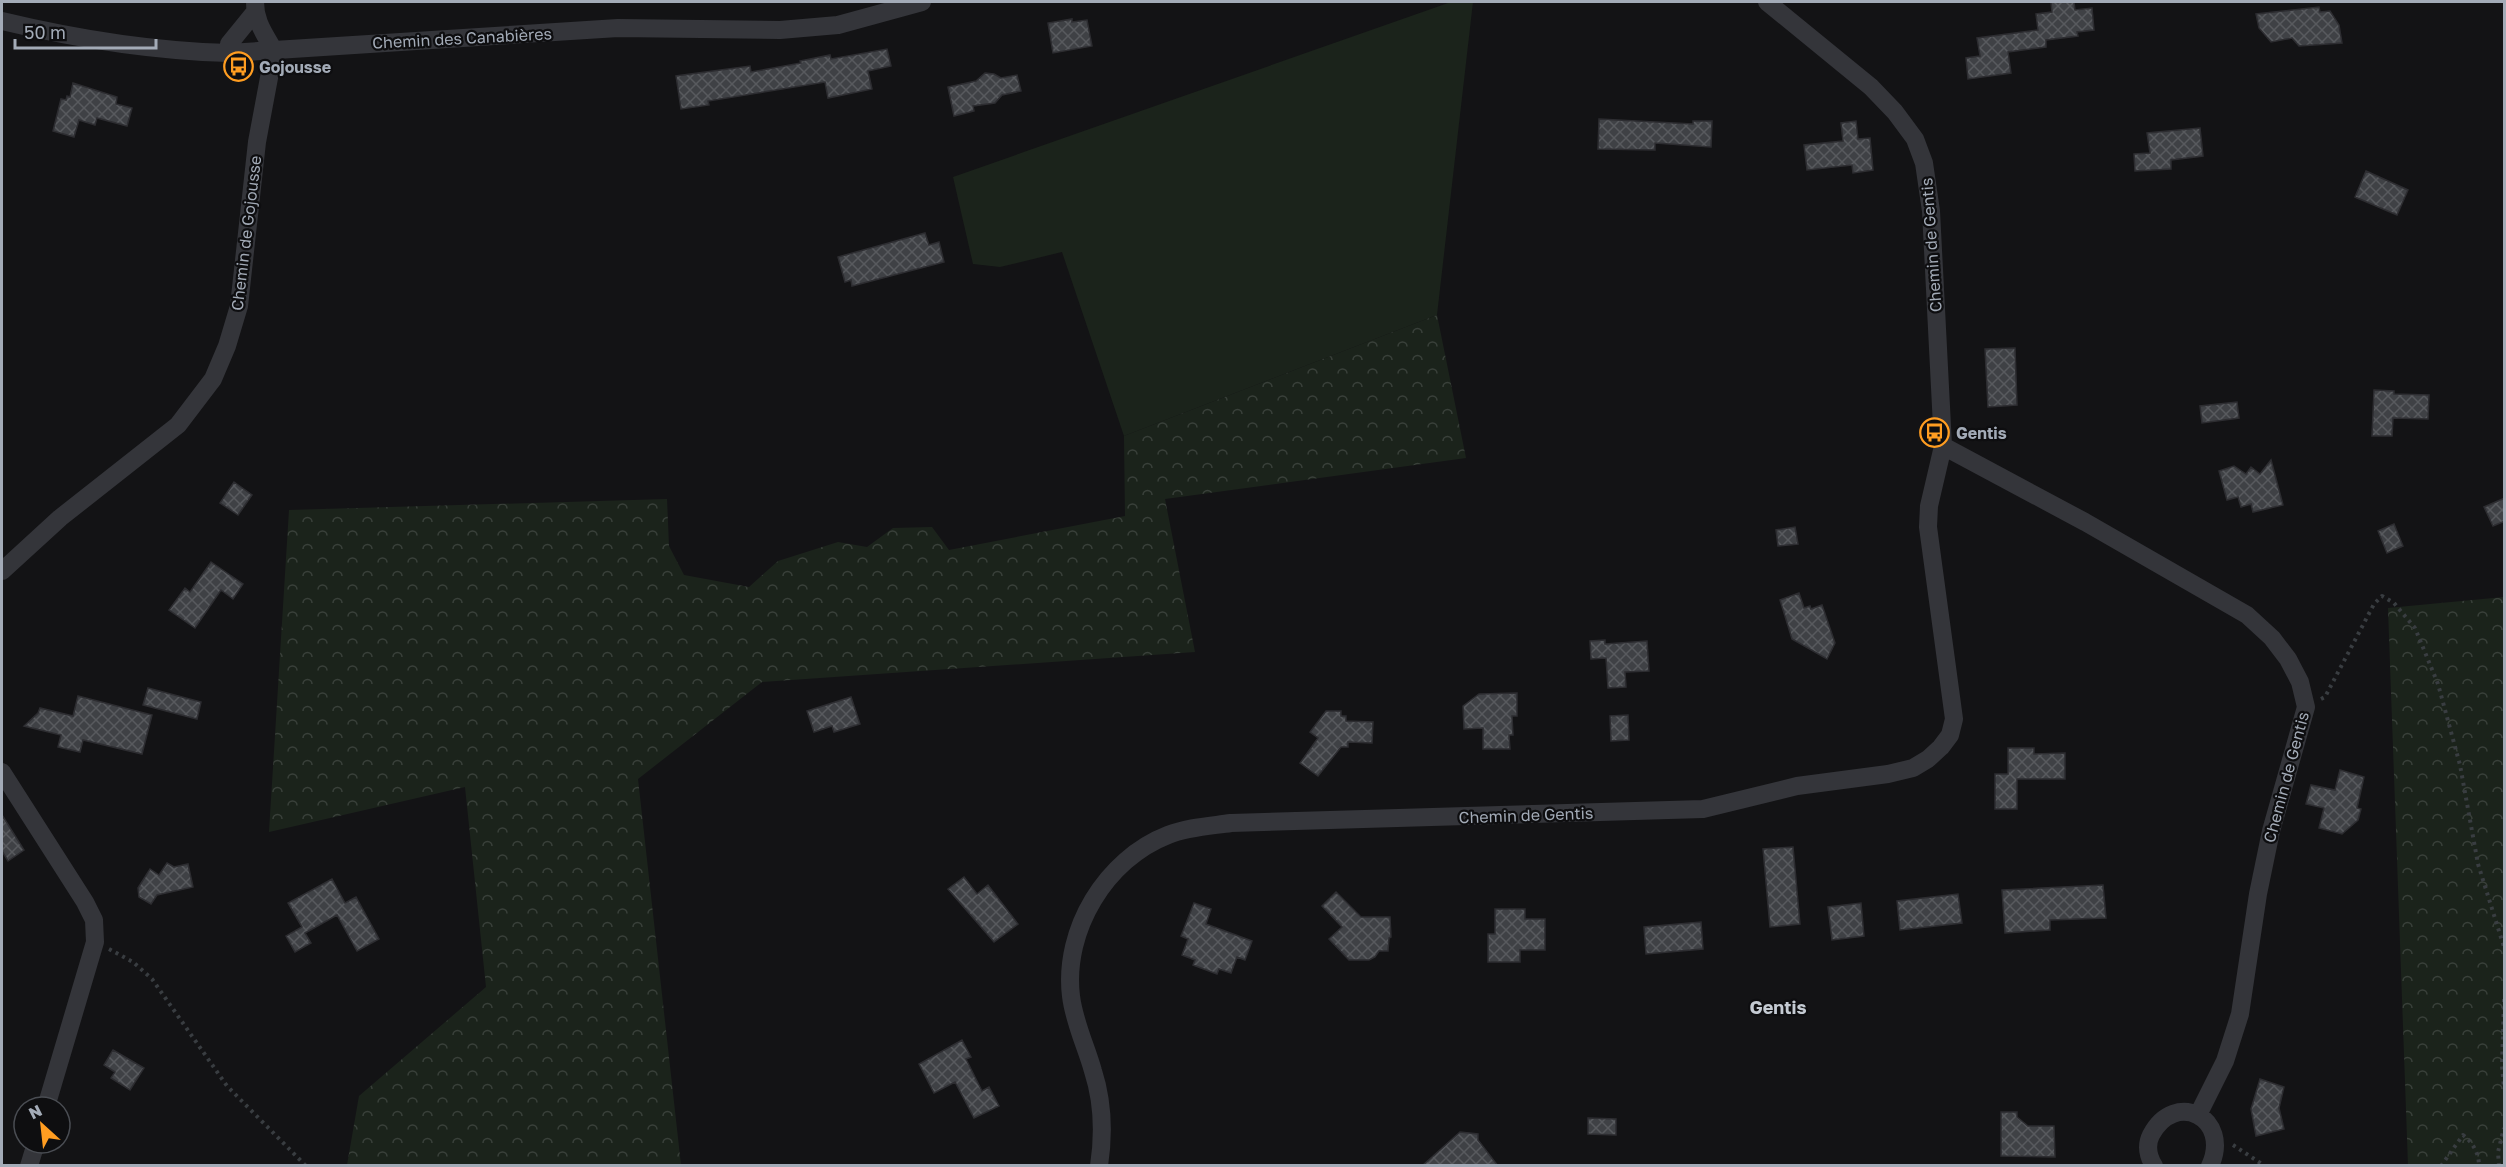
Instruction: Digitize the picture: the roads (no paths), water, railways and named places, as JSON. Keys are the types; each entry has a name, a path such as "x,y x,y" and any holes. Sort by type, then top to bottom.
{"street":[{"name":"Chemin des Canabières","path":"2,21 164,51 229,53 618,28 780,30 838,25 922,2"},
{"name":"Chemin de Gentis","path":"1100,1166 1103,1116 1094,1073 1078,1027 1071,996 1071,963 1078,928 1097,894 1116,870 1140,850 1168,835 1197,827 1231,823 1703,809 1797,786 1888,774 1912,768 1928,759 1950,735 1954,719 1928,527 1929,506 1943,446 1929,186 1915,140 1896,111 1871,87 1767,2"},
{"path":"255,7 261,29 274,51"},
{"path":"229,53 229,44 255,7"},
{"name":"Chemin de Gojousse","path":"2,571 60,518 178,425 213,379 228,346 239,306 257,142 274,51"},
{"name":"Chemin de Gentis","path":"1943,446 2085,522 2247,615 2272,638 2288,659 2300,682 2306,707 2271,831 2258,894 2240,1014 2225,1061 2198,1115"},
{"path":"2,772 85,902 94,920 95,942 50,1095"},
{"path":"2154,1166 2150,1158 2148,1141 2158,1121 2172,1113 2187,1112 2198,1115 2210,1125 2216,1138 2216,1152 2210,1166"}],"place":[{"name":"Gojousse","path":"238,67"},
{"name":"Gentis","path":"1935,433"}],"district":[{"name":"Gentis","path":"1778,1007"}]}
